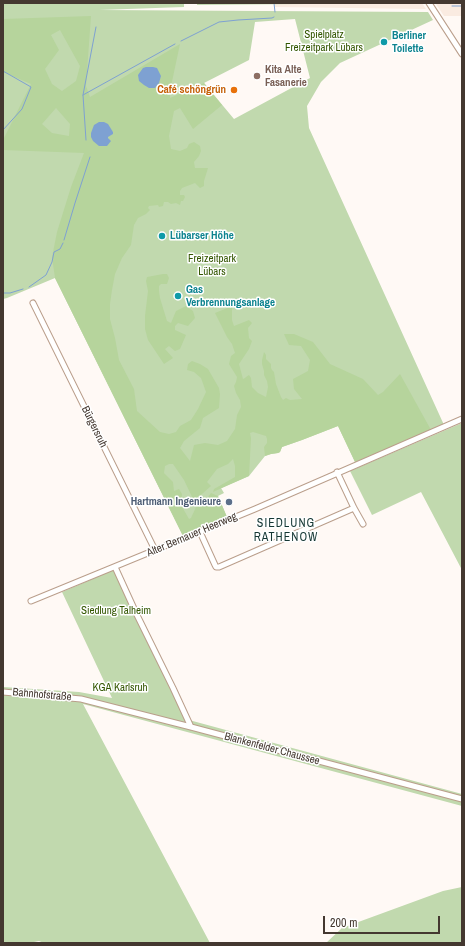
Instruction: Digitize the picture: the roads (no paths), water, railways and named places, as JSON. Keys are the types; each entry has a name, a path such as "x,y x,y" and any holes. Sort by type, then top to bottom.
{"street":[{"path":"429,3 462,54"},
{"name":"Bürgersruh","path":"33,303 155,550"},
{"name":"Alter Bernauer Heerweg","path":"31,601 200,532 462,419"},
{"path":"337,472 363,524"},
{"path":"200,532 214,565 219,567 354,508"},
{"path":"115,567 191,727"},
{"name":"Bahnhofstraße","path":"3,692 81,699"},
{"name":"Blankenfelder Chaussee","path":"81,699 462,800"}],"water":[{"path":"143,68 157,68 161,76 159,83 155,88 149,88 139,81 138,75"},
{"path":"99,122 108,124 113,132 113,134 108,137 111,141 107,146 99,146 91,137 94,125"}],"waterway":[{"path":"274,3 275,12"},
{"path":"452,6 462,6"},
{"path":"181,41 219,22 274,17"},
{"path":"86,140 83,95 96,27"},
{"path":"83,95 175,44"},
{"path":"3,71 31,87 22,109 3,130"},
{"path":"64,240 90,157"},
{"path":"29,287 46,275 52,262 54,252 60,249 63,243"},
{"path":"3,293 10,293 23,289"}],"place":[{"name":"Berliner Toilette","path":"384,42"},
{"name":"Kita Alte Fasanerie","path":"257,76"},
{"name":"Café schöngrün","path":"234,90"},
{"name":"Lübarser Höhe","path":"162,236"},
{"name":"Gas Verbrennungsanlage","path":"178,296"},
{"name":"Hartmann Ingenieure","path":"229,502"}],"district":[{"name":"SIEDLUNG RATHENOW","path":"286,531"}],"park label":[{"name":"Spielplatz Freizeitpark Lübars","path":"324,41"},
{"name":"Freizeitpark Lübars","path":"212,265"},
{"name":"Siedlung Talheim","path":"116,611"},
{"name":"KGA Karlsruh","path":"120,688"}]}
